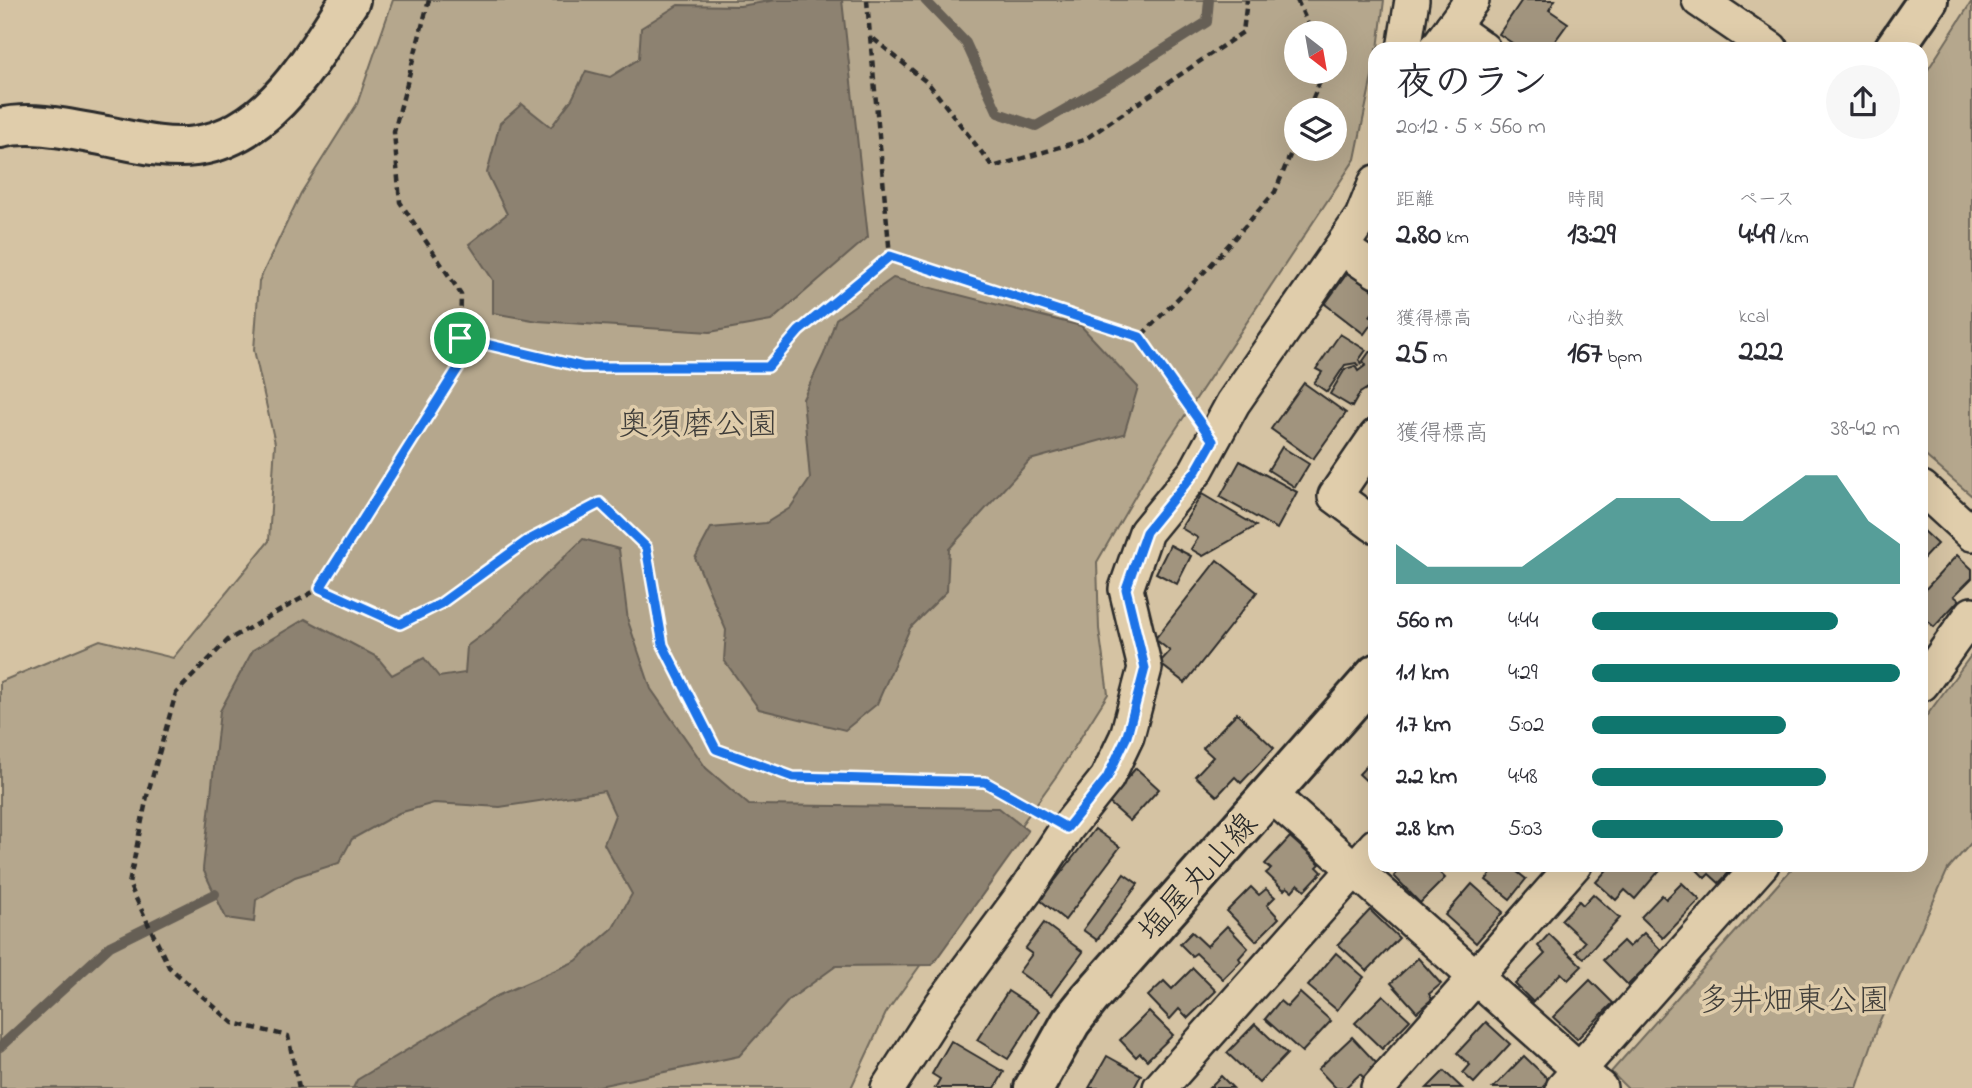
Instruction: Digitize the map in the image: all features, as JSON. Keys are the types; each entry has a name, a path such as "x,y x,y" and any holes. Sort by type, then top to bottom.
{"street":[{"path":"0,128 52,127 161,146 197,146 234,134 271,111 351,0"},
{"path":"1405,42 1412,0"},
{"path":"1444,38 1472,0"},
{"path":"1699,0 1755,42"},
{"path":"1899,42 1928,0"},
{"path":"888,1088 942,1004 1027,889 1067,828 1107,778 1127,736 1145,668 1126,589 1146,532 1196,471 1233,403 1342,248 1362,217 1368,202"},
{"path":"1342,248 1368,266"},
{"path":"1368,448 1335,496 1368,521"},
{"path":"1928,494 1972,534"},
{"path":"1928,676 1972,614"},
{"name":"塩屋丸山線","path":"1034,1088 1070,1022 1178,895 1368,683"},
{"path":"1160,1088 1365,857 1270,794"},
{"path":"1379,872 1474,976 1581,1082 1755,872"},
{"path":"1378,1088 1567,872"}],"path":[{"path":"299,1088 288,1037 233,1023 169,967 129,884 147,796 176,693 228,640 320,588 460,365 461,294 400,202 394,132 429,0"},
{"path":"867,0 890,256"},
{"path":"870,36 929,84 993,167 1084,140 1243,32 1247,0"},
{"path":"1297,0 1307,21"},
{"path":"1140,337 1209,267 1275,192 1288,161"},
{"path":"460,338 583,367 768,367 799,331 890,256"},
{"path":"890,256 1140,337 1213,441"},
{"path":"320,588 400,624 440,604 527,541 600,503 646,547 663,645 716,749 793,777 985,782 1067,828"}],"green space":[{"name":"奥須磨公園","path":"393,0 1384,0 1379,42 1368,42 1368,96 1355,159 1160,453 1097,562 1099,629 1108,694 1057,775 886,1013 851,1088 0,1088 0,682 100,640 173,658 269,541 275,443 254,350 259,281 301,193 357,104"},
{"path":"1972,1 1972,496 1928,458 1928,70"},
{"name":"多井畑東公園","path":"1972,654 1972,842 1948,869 1880,1020 1857,1088 1627,1088 1611,1072 1789,872 1928,872 1928,714"}],"shaded area":[{"path":"776,0 842,0 868,237 771,321 710,332 538,321 493,313 493,280 469,244 507,214 487,173 500,123 522,104 551,127 572,99 586,71 610,77 639,59 641,28 678,5 740,6"},
{"path":"893,278 1081,326 1138,387 1124,434 1030,460 949,549 947,591 910,628 877,704 845,730 759,709 724,660 726,630 695,558 711,528 766,523 790,508 810,479 803,399 824,354 836,319"},
{"path":"583,539 619,549 628,621 651,689 706,768 749,805 999,808 1028,831 932,965 836,966 789,1000 739,1056 590,1088 353,1088 357,1080 497,996 576,961 613,928 632,894 604,844 615,815 604,791 500,807 434,803 399,813 352,839 339,863 295,877 256,900 254,922 226,918 203,869 220,711 253,650 305,619 377,657 392,675 424,658 439,677 465,673 467,646 490,629"}],"building":[{"path":"1522,0 1555,0 1549,10 1568,23 1554,42 1511,42 1499,34"},
{"path":"1348,272 1368,287 1368,329 1364,334 1325,304"},
{"path":"1340,334 1366,350 1359,360 1362,363 1358,366 1356,363 1345,365 1327,392 1314,383 1322,372 1316,369"},
{"path":"1368,354 1368,388 1360,393 1352,407 1330,394 1345,369 1355,366 1358,371 1366,365 1363,361"},
{"path":"1304,383 1346,413 1313,459 1271,429"},
{"path":"1282,447 1309,464 1295,487 1268,470"},
{"path":"1240,461 1297,492 1277,529 1220,497"},
{"path":"1202,494 1256,526 1203,556 1191,549 1198,538 1181,528"},
{"path":"1928,536 1937,544 1928,554"},
{"path":"1170,545 1191,556 1177,584 1156,573"},
{"path":"1957,555 1972,569 1972,578 1954,596 1959,600 1934,627 1928,622 1928,586"},
{"path":"1217,560 1257,592 1185,683 1159,663 1170,651 1155,639"},
{"path":"1237,713 1274,748 1241,783 1235,777 1217,796 1195,776 1213,757 1203,748"},
{"path":"1368,764 1368,782 1359,774"},
{"path":"1136,768 1159,789 1130,821 1107,801"},
{"path":"1095,829 1120,847 1065,920 1040,900"},
{"path":"1290,837 1320,864 1317,867 1322,872 1305,890 1298,884 1292,891 1287,887 1284,890 1266,873 1271,869 1265,864"},
{"path":"1398,872 1439,872 1445,878 1420,903 1394,876"},
{"path":"1492,872 1517,872 1526,879 1510,899 1486,880"},
{"path":"1605,872 1658,872 1635,899 1625,890 1616,900 1596,882"},
{"path":"1699,872 1729,872 1719,883 1709,874 1705,878"},
{"path":"1124,874 1138,884 1097,940 1083,930"},
{"path":"1682,883 1700,900 1663,938 1641,917 1662,895 1666,899"},
{"path":"1472,884 1503,912 1476,943 1445,915"},
{"path":"1251,887 1259,895 1266,889 1275,897 1267,905 1279,918 1256,941 1227,911"},
{"path":"1593,894 1620,918 1584,958 1576,952 1585,942 1561,920 1579,901 1583,905"},
{"path":"1370,910 1399,938 1367,971 1338,944"},
{"path":"1044,923 1083,952 1051,995 1019,972 1032,954 1025,949"},
{"path":"1227,926 1248,948 1239,958 1241,961 1223,979 1196,953 1192,956 1180,944 1192,932 1207,946"},
{"path":"1644,933 1662,951 1628,985 1603,960 1623,941 1629,947"},
{"path":"1549,934 1582,966 1568,980 1561,973 1533,1002 1515,984 1545,954 1538,946"},
{"path":"1336,953 1364,977 1337,1010 1308,986"},
{"path":"1418,958 1441,984 1429,994 1432,999 1417,1012 1391,983"},
{"path":"1193,968 1216,991 1188,1018 1179,1009 1170,1019 1148,996 1164,981 1172,989"},
{"path":"1590,980 1613,1003 1577,1039 1553,1017"},
{"path":"1008,991 1039,1011 1008,1059 977,1040"},
{"path":"1300,993 1331,1021 1302,1052 1265,1019 1280,1001 1287,1007"},
{"path":"1383,995 1410,1020 1382,1049 1355,1023"},
{"path":"1149,1011 1173,1035 1147,1060 1140,1053 1136,1057 1120,1040"},
{"path":"1486,1022 1510,1044 1474,1083 1463,1073 1470,1065 1457,1053"},
{"path":"1255,1024 1287,1054 1259,1083 1227,1053"},
{"path":"1352,1037 1378,1065 1364,1078 1360,1074 1345,1088 1336,1088 1318,1069"},
{"path":"951,1041 1004,1072 995,1088 935,1088 940,1079 932,1074"},
{"path":"1107,1056 1141,1075 1134,1088 1089,1088"},
{"path":"1524,1056 1549,1080 1542,1088 1493,1088"},
{"path":"1444,1071 1462,1088 1427,1088"},
{"path":"1221,1076 1233,1088 1209,1088"}],"waterway":[{"path":"925,0 966,43 998,113 1036,126 1207,22 1209,0"},
{"path":"0,1047 110,946 215,894"}],"route":[{"path":"890,256 1140,337 1213,441 1196,471 1146,532 1126,589 1145,668 1127,736 1107,778 1067,828 985,782 793,777 716,749 663,645 646,547 600,503 527,541 440,604 400,624 320,588 460,365 460,338 583,367 768,367 799,331 890,256"}]}
